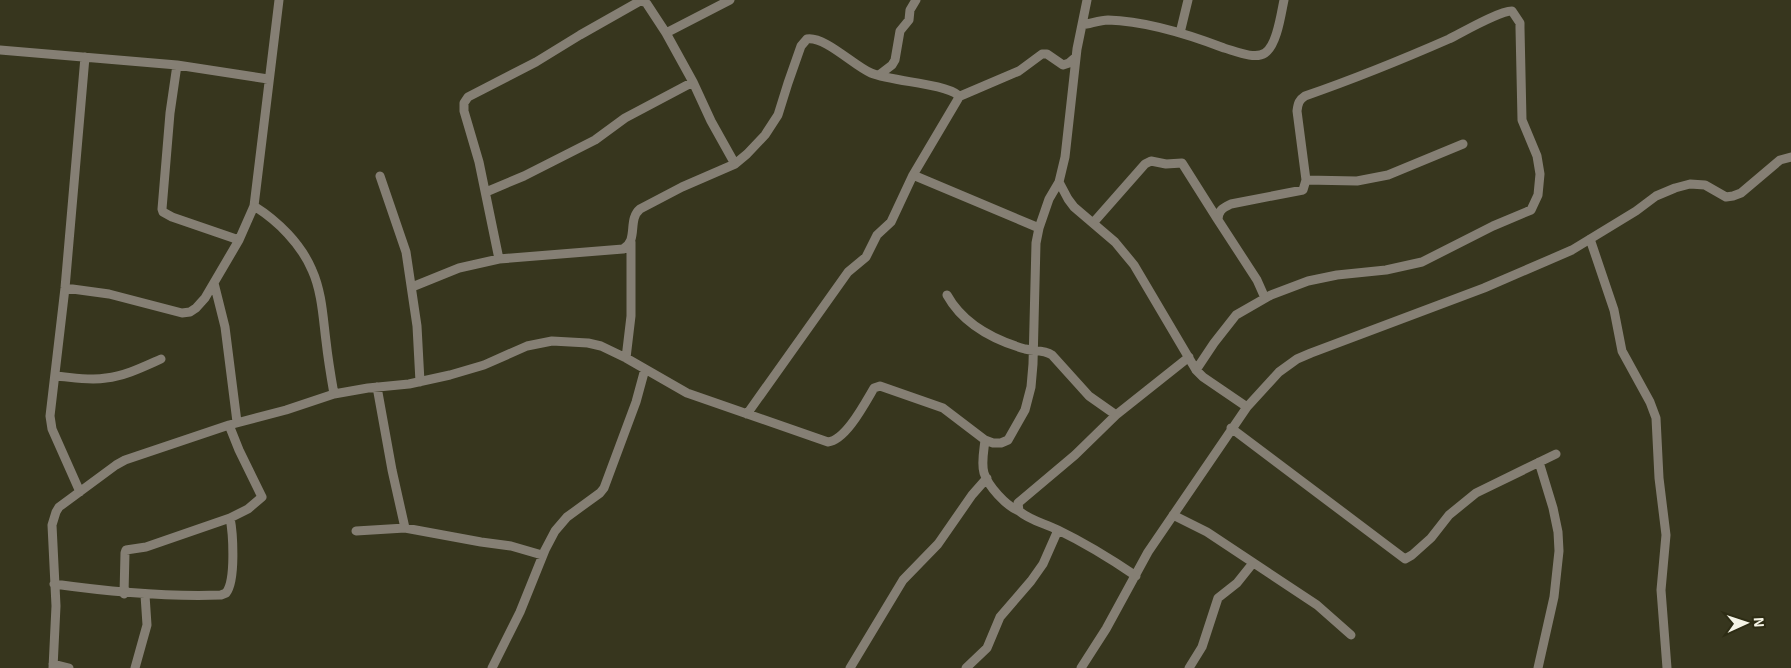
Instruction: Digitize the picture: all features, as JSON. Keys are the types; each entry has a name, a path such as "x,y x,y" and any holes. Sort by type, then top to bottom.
{"street":[{"path":"65,288 115,296 182,313 190,312 196,308 214,283 240,240 254,206 279,0"},
{"path":"666,33 730,0"},
{"path":"879,76 892,66 895,60 900,31 909,20 910,10 916,0"},
{"path":"69,668 53,666 56,606 52,525 59,507 116,464 233,424 286,410 334,394 420,382 484,365 527,346 552,341 588,343 601,346 687,393 828,442 837,438 854,420 874,388 880,386 943,408 985,440 1001,443 1008,440 1025,410 1031,387 1034,351 1035,262 1039,228 1049,199 1059,182 1067,143 1076,57 1087,0"},
{"path":"1180,33 1188,0"},
{"path":"1082,25 1106,20 1125,22 1180,33 1233,51 1255,56 1262,55 1271,48 1284,0"},
{"path":"499,259 486,192 464,111 464,103 468,97 536,62 640,1 647,4 666,33 693,82 711,121 736,164"},
{"path":"1196,370 1236,315 1265,298 1308,281 1337,275 1386,270 1422,262 1493,226 1532,210 1538,195 1540,174 1537,156 1522,120 1520,24 1512,11 1506,11 1360,77 1305,96 1298,103 1297,111 1306,180 1303,190 1231,204 1219,212 1218,220"},
{"path":"626,358 631,316 631,242 636,213 640,209 682,187 736,164 761,140 778,115 801,46 807,39 817,40 860,67 879,76 938,88 955,93 958,97"},
{"path":"0,50 177,66 268,79"},
{"path":"747,414 848,272 866,257 877,235 891,222 913,174 958,97 1018,71 1042,54 1046,54 1063,65 1076,57"},
{"path":"80,492 52,429 50,416 65,288 85,58"},
{"path":"177,66 170,113 163,212 172,217 240,240"},
{"path":"486,192 524,176 595,140 625,118 693,82"},
{"path":"1306,180 1357,181 1388,176 1463,144"},
{"path":"1081,668 1106,630 1148,552 1231,428 1247,407 1279,372 1297,359 1484,288 1572,250 1636,211 1656,196 1690,184 1705,185 1726,197 1733,196 1741,193 1780,160 1791,157"},
{"path":"1093,223 1145,164 1150,161 1166,164 1182,163 1257,280 1265,298"},
{"path":"913,174 1039,228"},
{"path":"380,176 403,242 412,287 417,326 420,382"},
{"path":"1059,182 1071,203 1115,242 1134,265 1196,370 1203,377 1247,407"},
{"path":"254,206 276,222 287,233 312,270 320,298 334,394"},
{"path":"1590,239 1614,310 1622,350 1650,402 1656,418 1659,478 1666,535 1662,590 1667,668"},
{"path":"412,287 459,268 499,259 623,249 631,242"},
{"path":"124,594 126,550 146,547 230,518 248,509 262,497 239,450 233,424 225,327 214,283"},
{"path":"947,295 953,307 980,330 1009,344 1052,355 1089,396 1116,415"},
{"path":"1019,511 1019,502 1075,454 1116,415 1189,357"},
{"path":"55,376 90,379 106,378 135,370 161,359"},
{"path":"492,668 520,612 542,555 559,525 604,488 636,402 645,369"},
{"path":"377,387 405,528"},
{"path":"1231,428 1405,559 1412,556 1432,538 1450,515 1476,493 1556,454"},
{"path":"985,440 983,465 987,478 1010,508 1019,511 1036,522 1058,530 1105,555 1136,576"},
{"path":"1538,668 1554,597 1558,551 1558,532 1553,508 1539,462"},
{"path":"850,668 903,580 938,544 972,495 987,478"},
{"path":"1173,515 1207,532 1317,605 1351,634"},
{"path":"54,584 124,594 221,595 226,593 231,583 233,546 230,518"},
{"path":"356,530 405,528 511,546 542,555"},
{"path":"966,668 987,648 1000,617 1043,564 1058,530"},
{"path":"1189,668 1202,647 1218,598 1237,582 1253,563"},
{"path":"136,668 147,625 145,595"}]}
